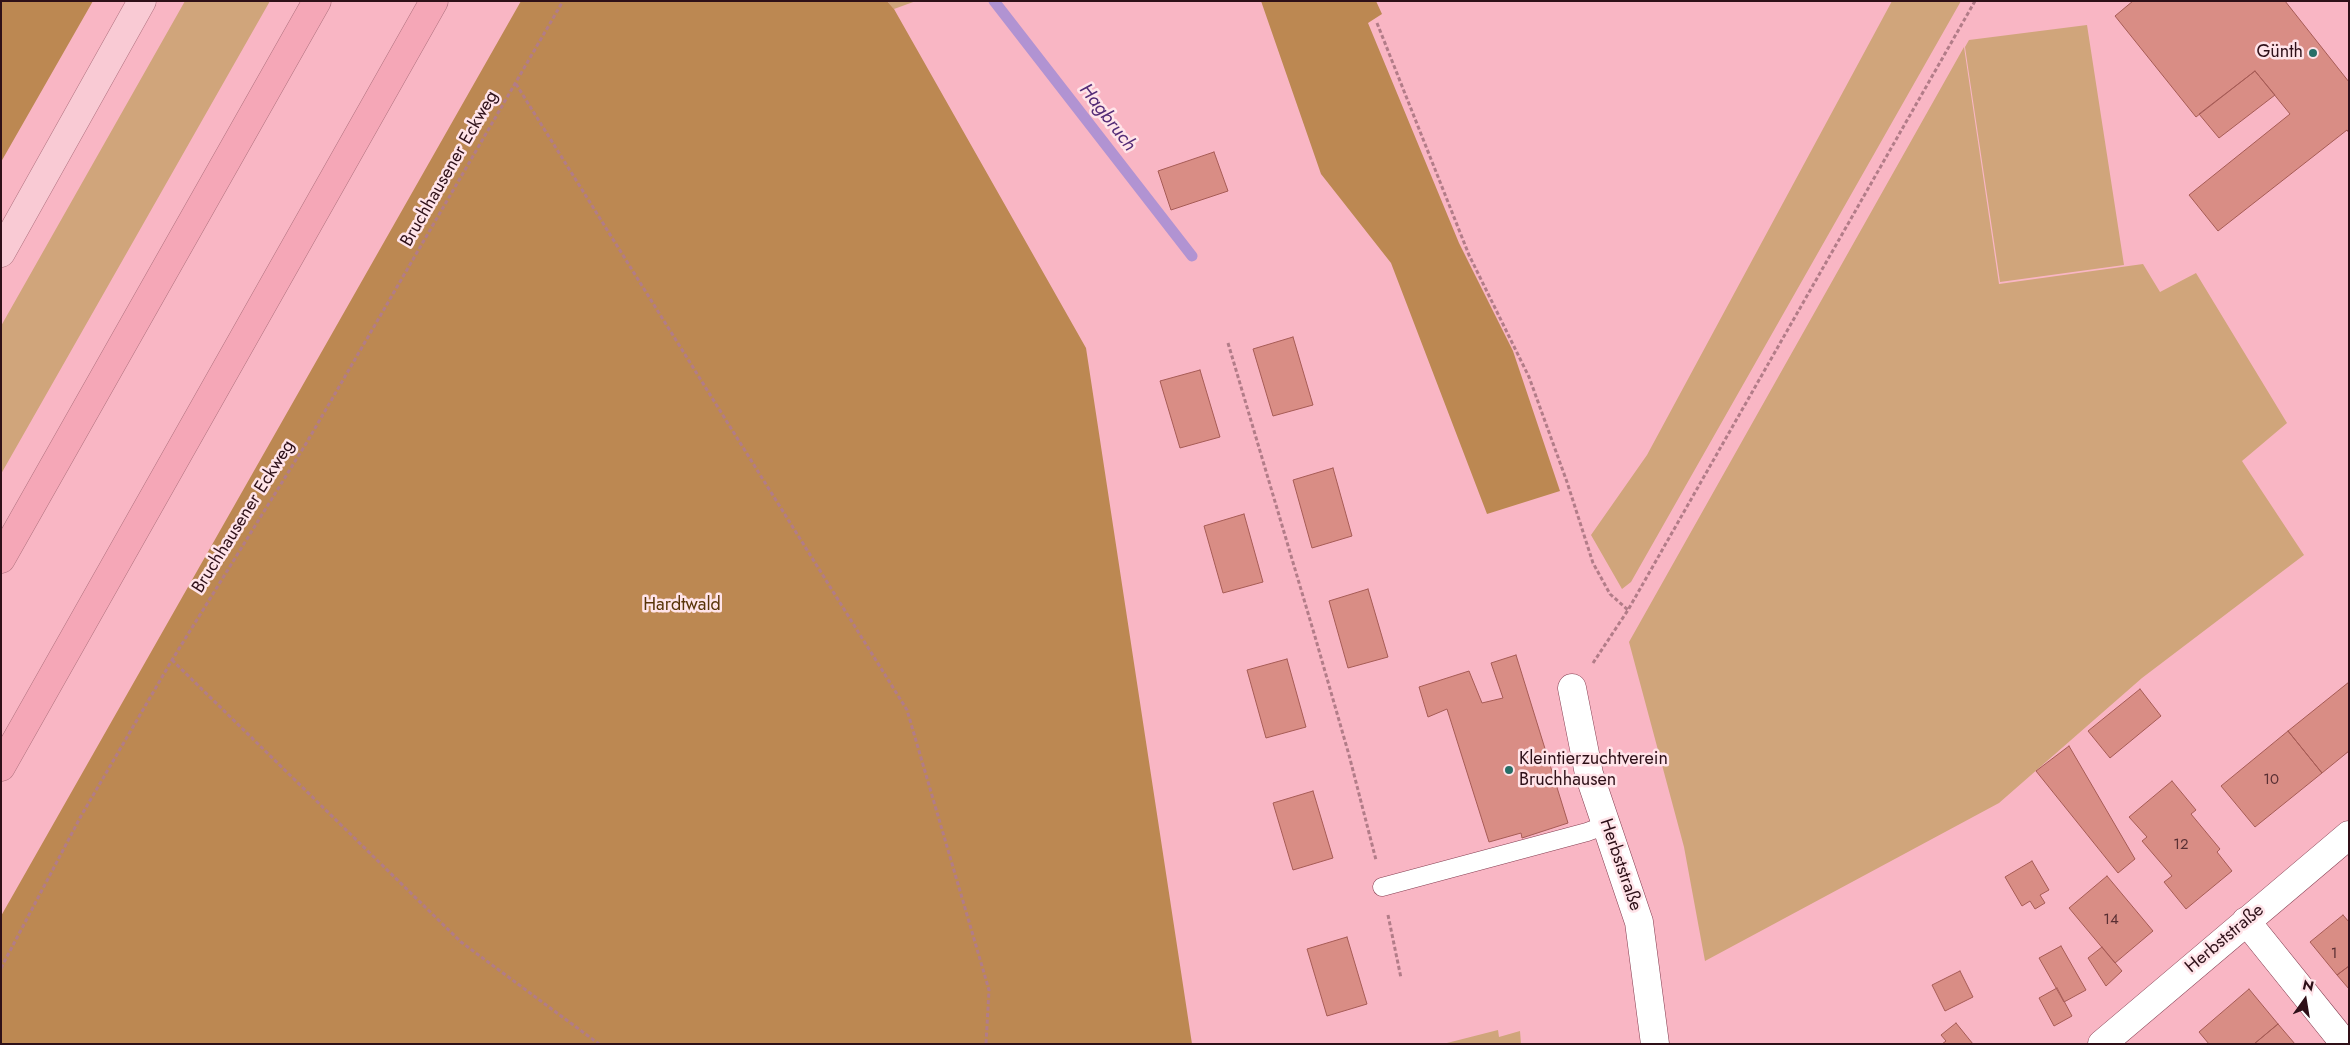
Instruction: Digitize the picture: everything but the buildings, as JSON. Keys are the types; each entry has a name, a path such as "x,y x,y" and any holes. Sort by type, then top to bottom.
{"highway":[{"path":"1,560 317,1"},
{"path":"1,766 434,1"}],"main road":[{"path":"1,253 142,1"}],"street":[{"name":"Herbststraße","path":"1572,688 1589,774 1639,922 1655,1044"},
{"name":"Herbststraße","path":"2102,1044 2349,835"},
{"path":"2246,921 2345,1044"}],"lane":[{"path":"1382,887 1587,832 1606,825"}],"path":[{"name":"Bruchhausener Eckweg","path":"1,968 81,816 172,660 307,442 564,1"},
{"path":"1572,688 1592,664 1628,610 1975,1"},
{"path":"1377,23 1469,255 1529,377 1567,482 1593,563 1610,594 1628,610"},
{"path":"516,84 907,710 989,990 986,1044"},
{"path":"1228,343 1349,755 1382,887 1401,978"},
{"path":"172,660 461,942 599,1044"}],"shaded area":[{"path":"185,1 270,1 1,474 1,326"},
{"path":"887,1 916,1 894,9"},
{"path":"1892,1 1961,1 1631,582 1622,589 1591,535 1647,455"},
{"path":"2087,25 2124,265 2000,282 1965,47 1969,40"},
{"path":"1964,47 1999,284 2143,264 2160,292 2196,273 2287,423 2242,461 2304,555 2142,678 1999,803 1705,961 1684,847 1629,642"},
{"path":"1498,1030 1499,1037 1520,1031 1521,1044 1443,1044"}],"green space":[{"path":"1,1 93,1 1,162"},
{"name":"Hardtwald","path":"521,1 887,1 894,9 1086,348 1192,1044 1,1044 1,916"},
{"path":"1261,1 1376,1 1382,14 1368,23 1459,243 1513,351 1560,491 1487,514 1391,263 1321,174"}],"waterway":[{"name":"Hagbruch","path":"994,1 1192,256"}],"place":[{"name":"Günth","path":"2313,53"},
{"name":"Kleintierzuchtverein Bruchhausen","path":"1509,770"}]}
